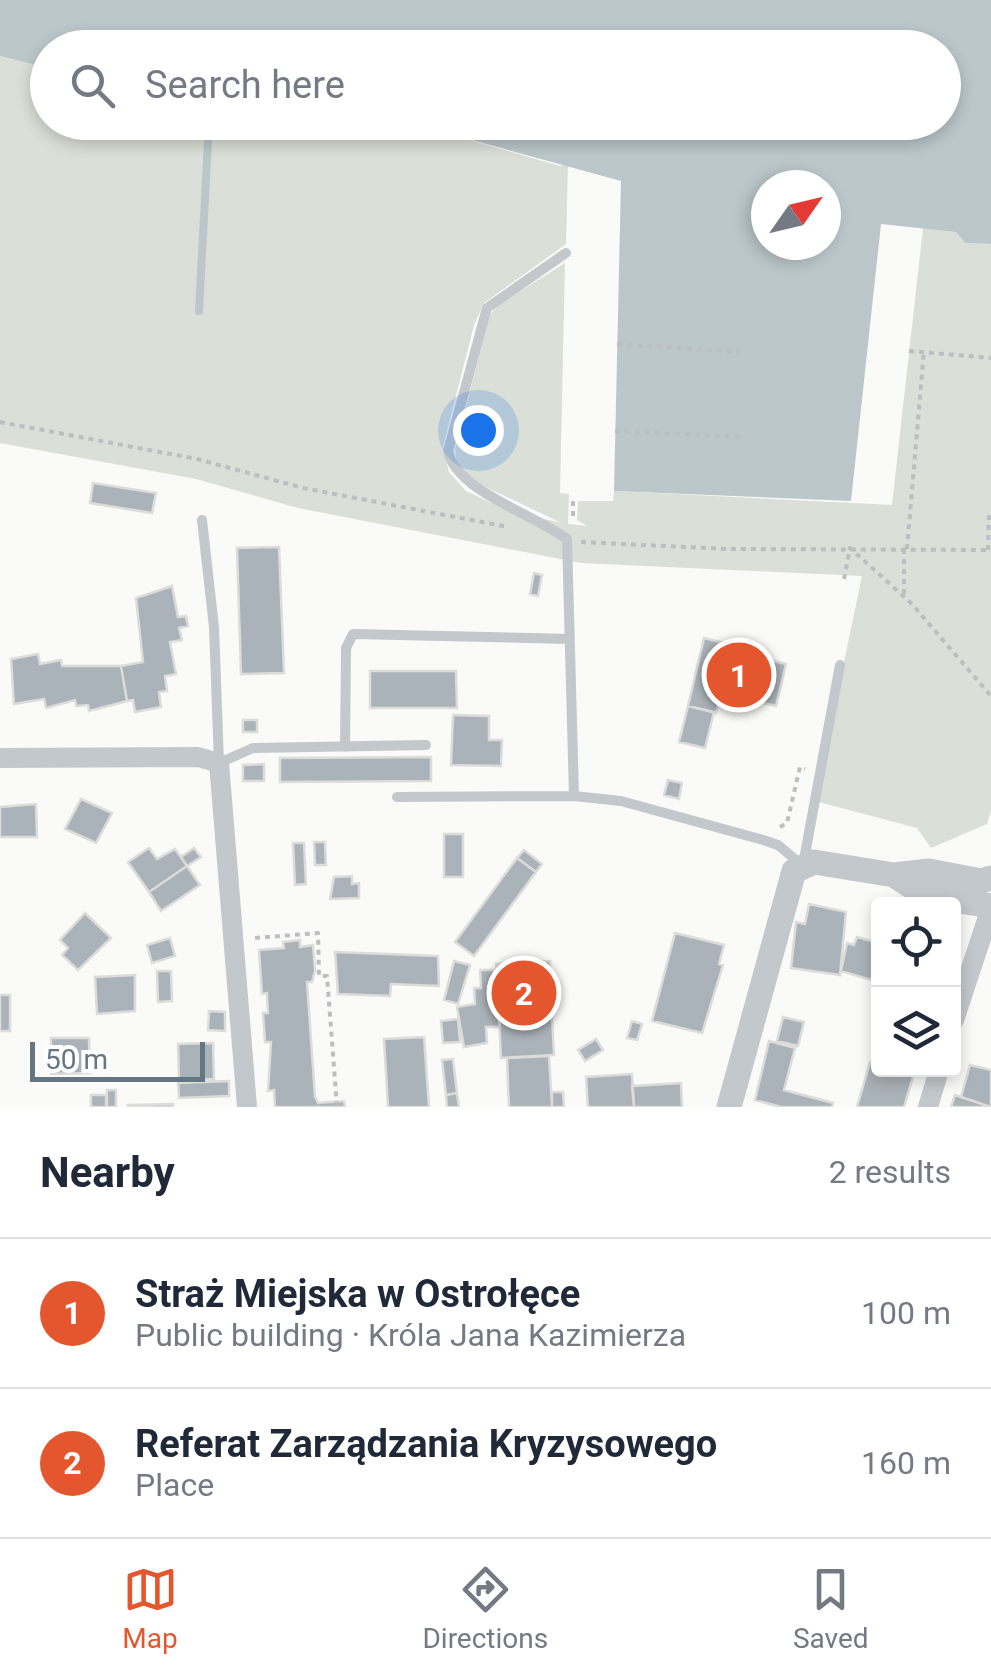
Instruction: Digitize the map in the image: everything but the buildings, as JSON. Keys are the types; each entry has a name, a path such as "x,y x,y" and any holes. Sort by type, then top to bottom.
{"street":[{"path":"0,758 198,757 220,763 247,1107"},
{"path":"728,1107 790,876 802,866 825,862 894,875 929,870 981,881 991,878"},
{"path":"894,875 926,896 991,907 961,999"},
{"path":"928,1107 937,1077"}],"lane":[{"path":"566,253 488,308 448,451 450,464 468,484 538,518 567,539 574,796"},
{"path":"202,520 214,628 220,763 253,748 426,745"},
{"path":"345,746 346,648 353,634 570,639"},
{"path":"802,866 840,665"},
{"path":"397,797 574,796 621,801 778,845 802,866"}],"path":[{"path":"617,344 742,352"},
{"path":"904,596 924,350"},
{"path":"909,351 991,358"},
{"path":"615,431 740,436"},
{"path":"572,501 573,521"},
{"path":"988,550 990,512"},
{"path":"844,579 850,548 904,596 991,696"},
{"path":"767,826 777,829 787,823 800,768 805,769"},
{"path":"235,939 318,934 320,976 327,976 337,1107"}],"shaded area":[{"path":"0,0 991,0 991,244 965,243 956,232 881,224 851,501 614,491 621,181 472,140 961,140 961,30 30,30 30,64 0,56"},
{"path":"0,56 30,64 30,140 469,140 560,166 568,164 566,244 484,303 474,325 443,447 449,472 466,491 509,511 562,523 477,483 457,465 455,448 490,315 497,306 565,263 560,493 569,494 568,524 587,526 577,520 578,501 613,501 614,491 892,505 923,228 956,232 965,243 991,244 991,811 987,824 931,848 917,828 815,801 862,576 581,563 298,508 196,479 0,443"}],"waterway":[{"path":"199,311 208,140"}],"place":[{"name":"Straż Miejska w Ostrołęce","path":"739,675"},
{"name":"Referat Zarządzania Kryzysowego","path":"524,993"}]}
